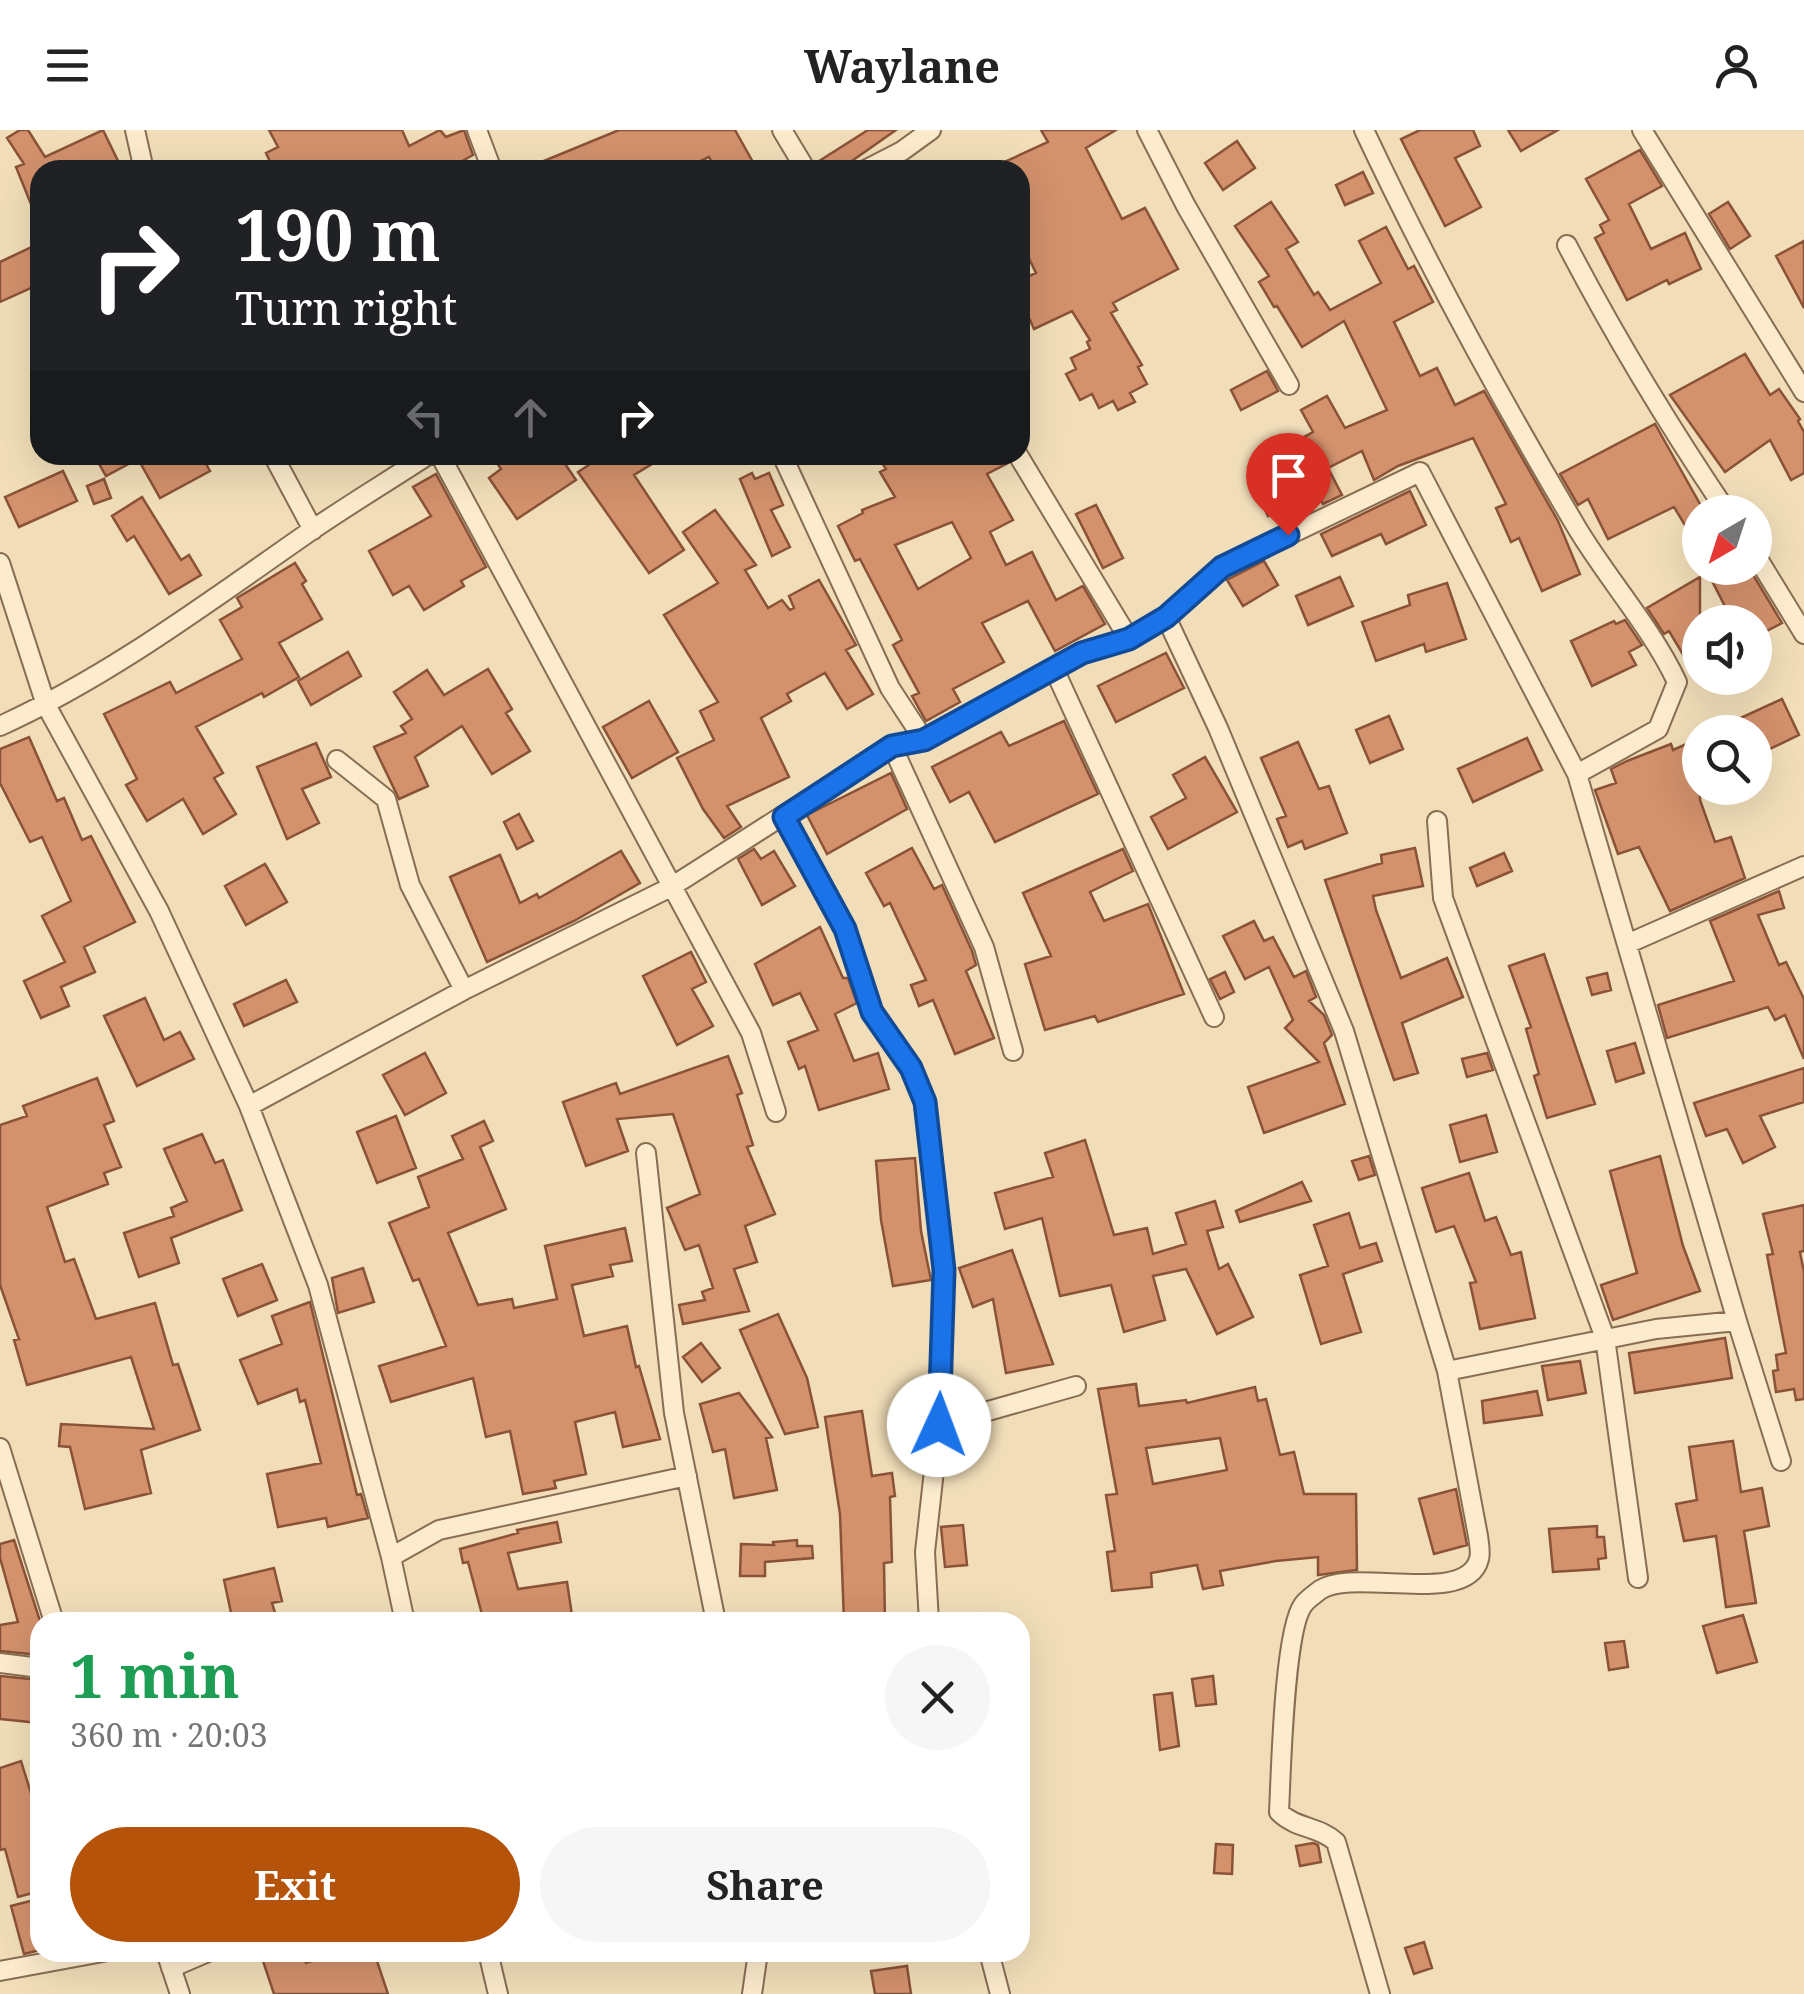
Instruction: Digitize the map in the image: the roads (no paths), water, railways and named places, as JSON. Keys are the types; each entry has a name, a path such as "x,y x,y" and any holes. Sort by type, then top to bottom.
{"street":[{"path":"135,130 142,160"},
{"path":"477,130 488,160"},
{"path":"782,130 800,160"},
{"path":"884,160 931,130"},
{"path":"1148,130 1186,206 1290,385"},
{"path":"1364,130 1422,253 1516,422 1580,532 1662,650 1677,682 1658,729 1577,774"},
{"path":"1642,130 1804,392"},
{"path":"902,151 907,160"},
{"path":"1567,245 1716,495"},
{"path":"278,465 313,530"},
{"path":"0,726 46,705 216,601 313,530 413,465"},
{"path":"445,465 752,1033 776,1112"},
{"path":"787,465 890,688 924,740"},
{"path":"1024,465 1129,639"},
{"path":"248,1106 464,990 671,887 892,746 924,740 1082,653 1129,639 1166,617 1222,567 1420,472 1577,774 1781,1461"},
{"path":"0,563 46,705 159,911 248,1106 318,1285 403,1612"},
{"path":"1772,582 1804,634"},
{"path":"1166,617 1344,1031 1447,1371 1478,1536 1480,1558 1475,1568 1455,1581 1427,1585 1368,1581 1324,1587 1302,1606 1292,1638 1278,1812 1288,1821 1324,1830 1336,1842 1380,1994"},
{"path":"1054,669 1214,1017"},
{"path":"892,746 984,947 1013,1050"},
{"path":"337,760 386,800 410,884 464,990"},
{"path":"784,817 845,929 872,1012 911,1068 925,1102 944,1270 939,1425 925,1552 929,1612"},
{"path":"1437,820 1443,898 1605,1338 1638,1578"},
{"path":"1627,944 1804,866"},
{"path":"646,1153 674,1413 715,1612"},
{"path":"1447,1371 1605,1338 1692,1323 1737,1321"},
{"path":"939,1425 1076,1386"},
{"path":"0,1448 51,1612"},
{"path":"391,1557 439,1530 687,1476"},
{"path":"0,1663 30,1667"},
{"path":"0,1971 49,1962"},
{"path":"169,1962 180,1994"},
{"path":"490,1962 498,1994"},
{"path":"752,1994 757,1962"},
{"path":"992,1962 1000,1994"}]}
